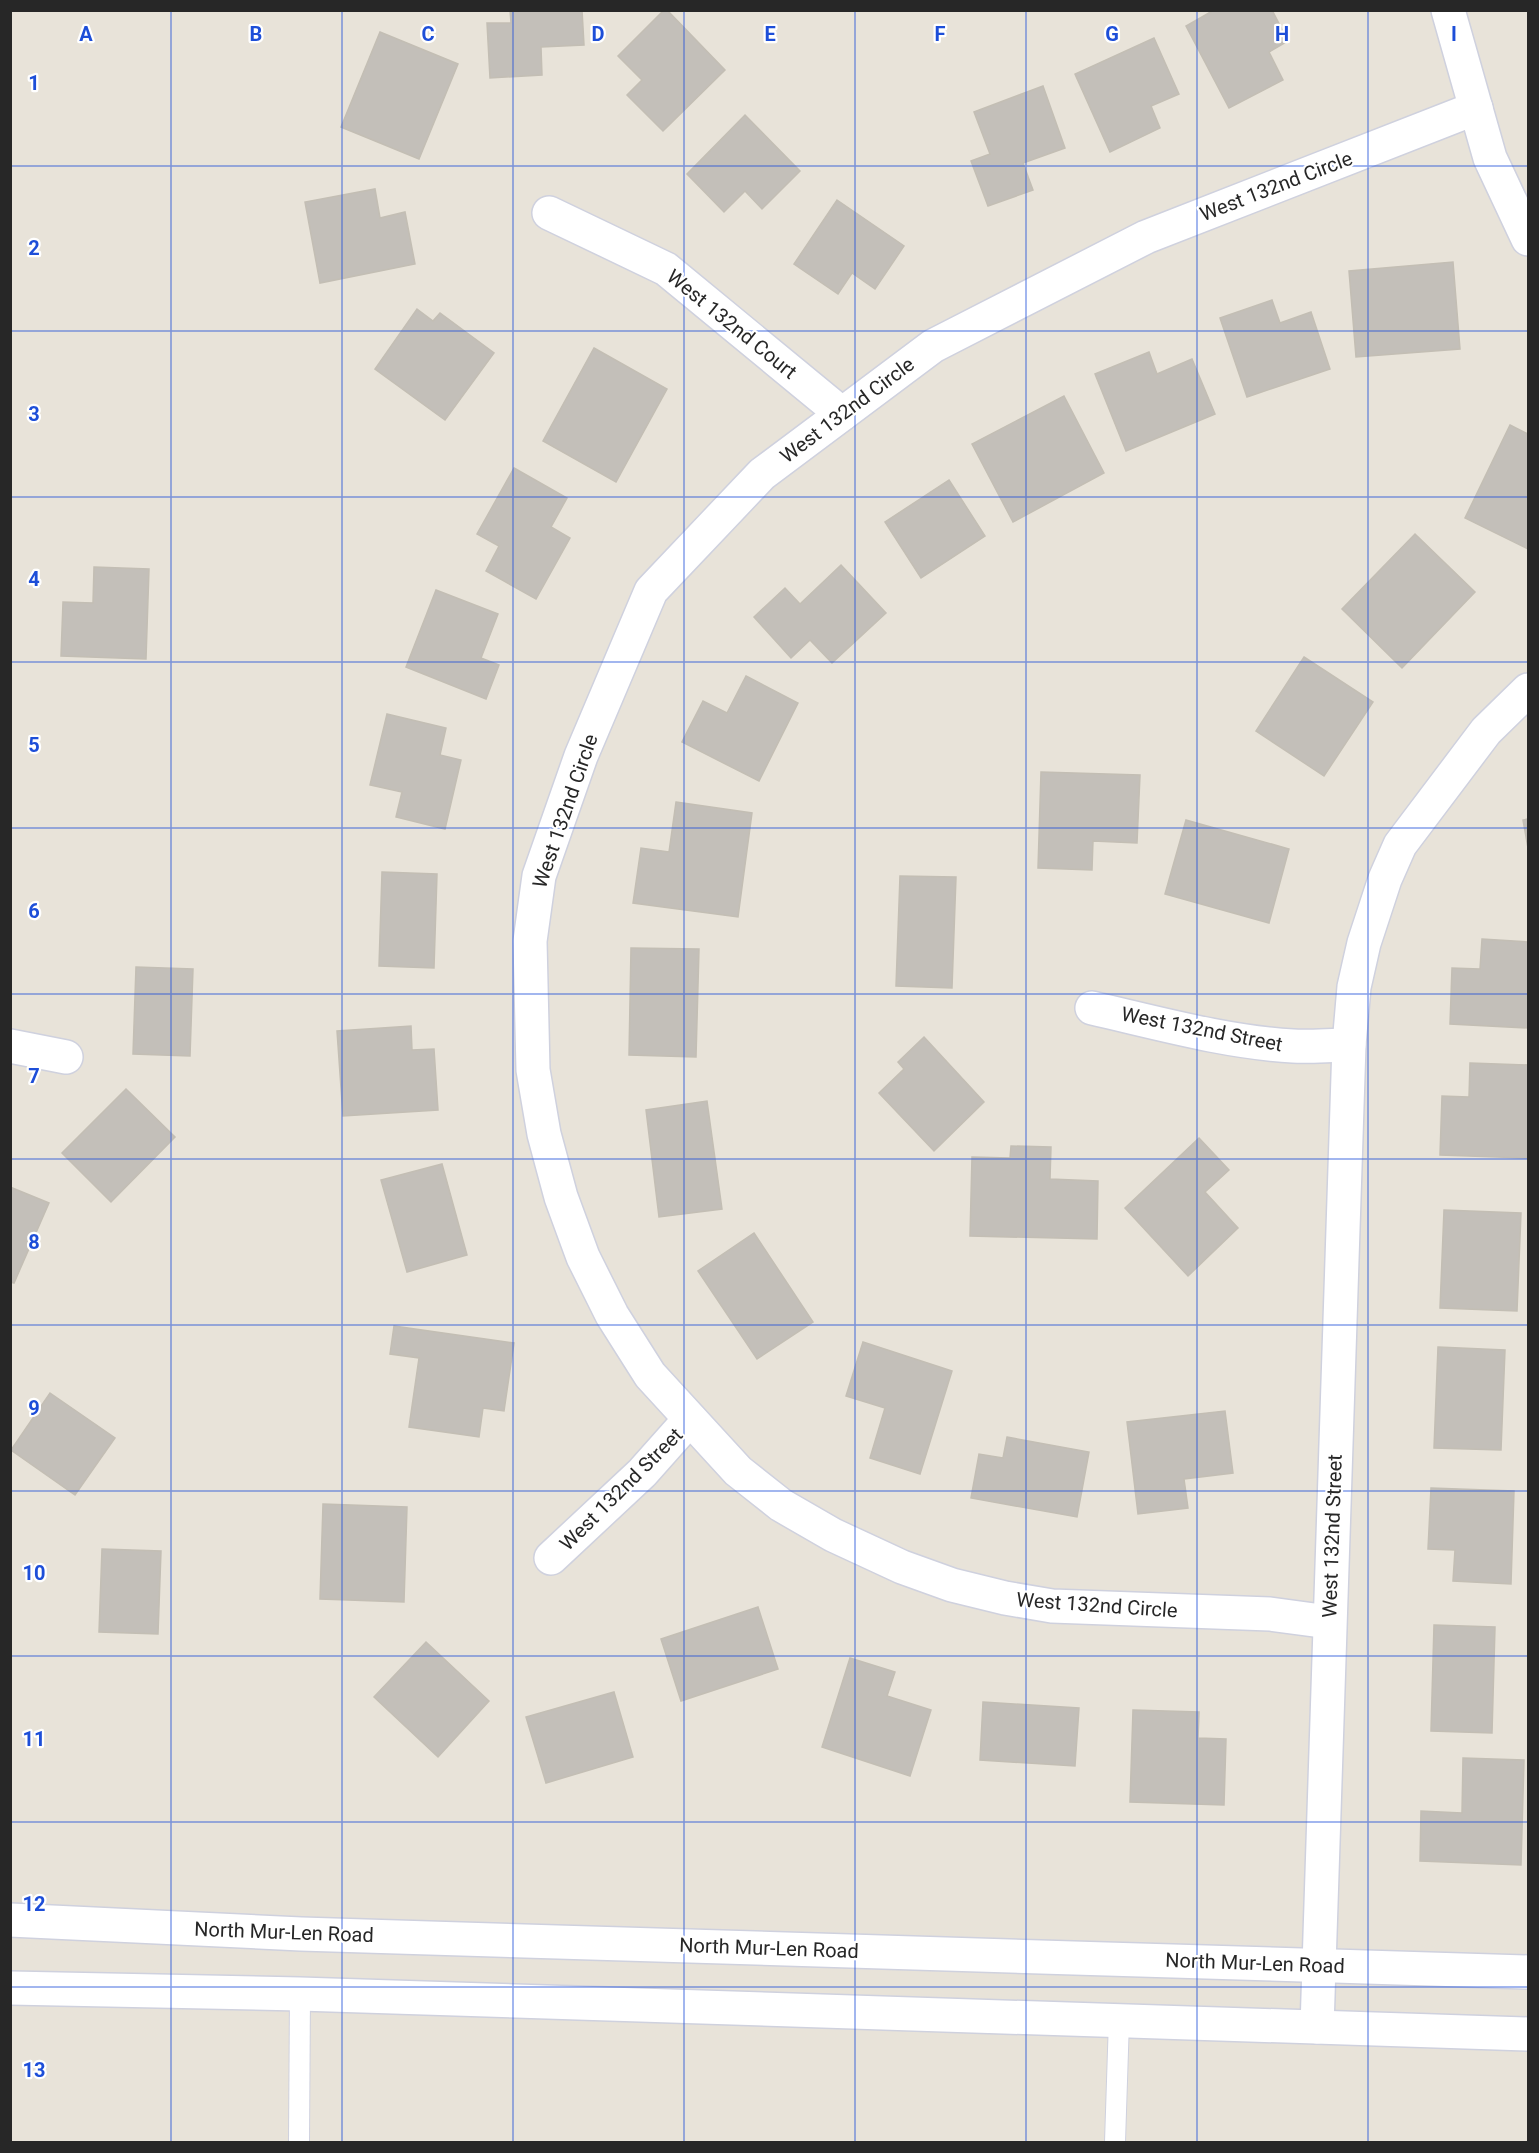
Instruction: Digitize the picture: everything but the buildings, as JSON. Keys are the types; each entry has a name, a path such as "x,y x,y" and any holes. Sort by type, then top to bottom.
{"street":[{"path":"1448,10 1490,158 1528,239"},
{"name":"West 132nd Circle","path":"1329,1622 1270,1614 1052,1606 1005,1598 952,1585 902,1568 833,1535 781,1504 738,1471 651,1375 612,1316 583,1257 561,1197 544,1134 533,1070 530,940 539,876 581,756 651,591 762,474 933,346 1146,237 1476,108"},
{"name":"West 132nd Court","path":"549,213 666,269 842,414"},
{"name":"West 132nd Street","path":"1317,2027 1348,1045 1354,987 1364,943 1385,879 1400,845 1486,731 1528,690"},
{"name":"West 132nd Street","path":"1092,1008 1258,1043 1295,1046 1348,1045"},
{"path":"10,1046 66,1057"},
{"name":"West 132nd Street","path":"551,1558 642,1473 690,1419"},
{"name":"North Mur-Len Road","path":"10,1920 313,1934 1528,1972"},
{"path":"10,1988 300,1994 1528,2034"}],"lane":[{"path":"299,2142 300,1994"},
{"path":"1115,2142 1119,2020"}]}
